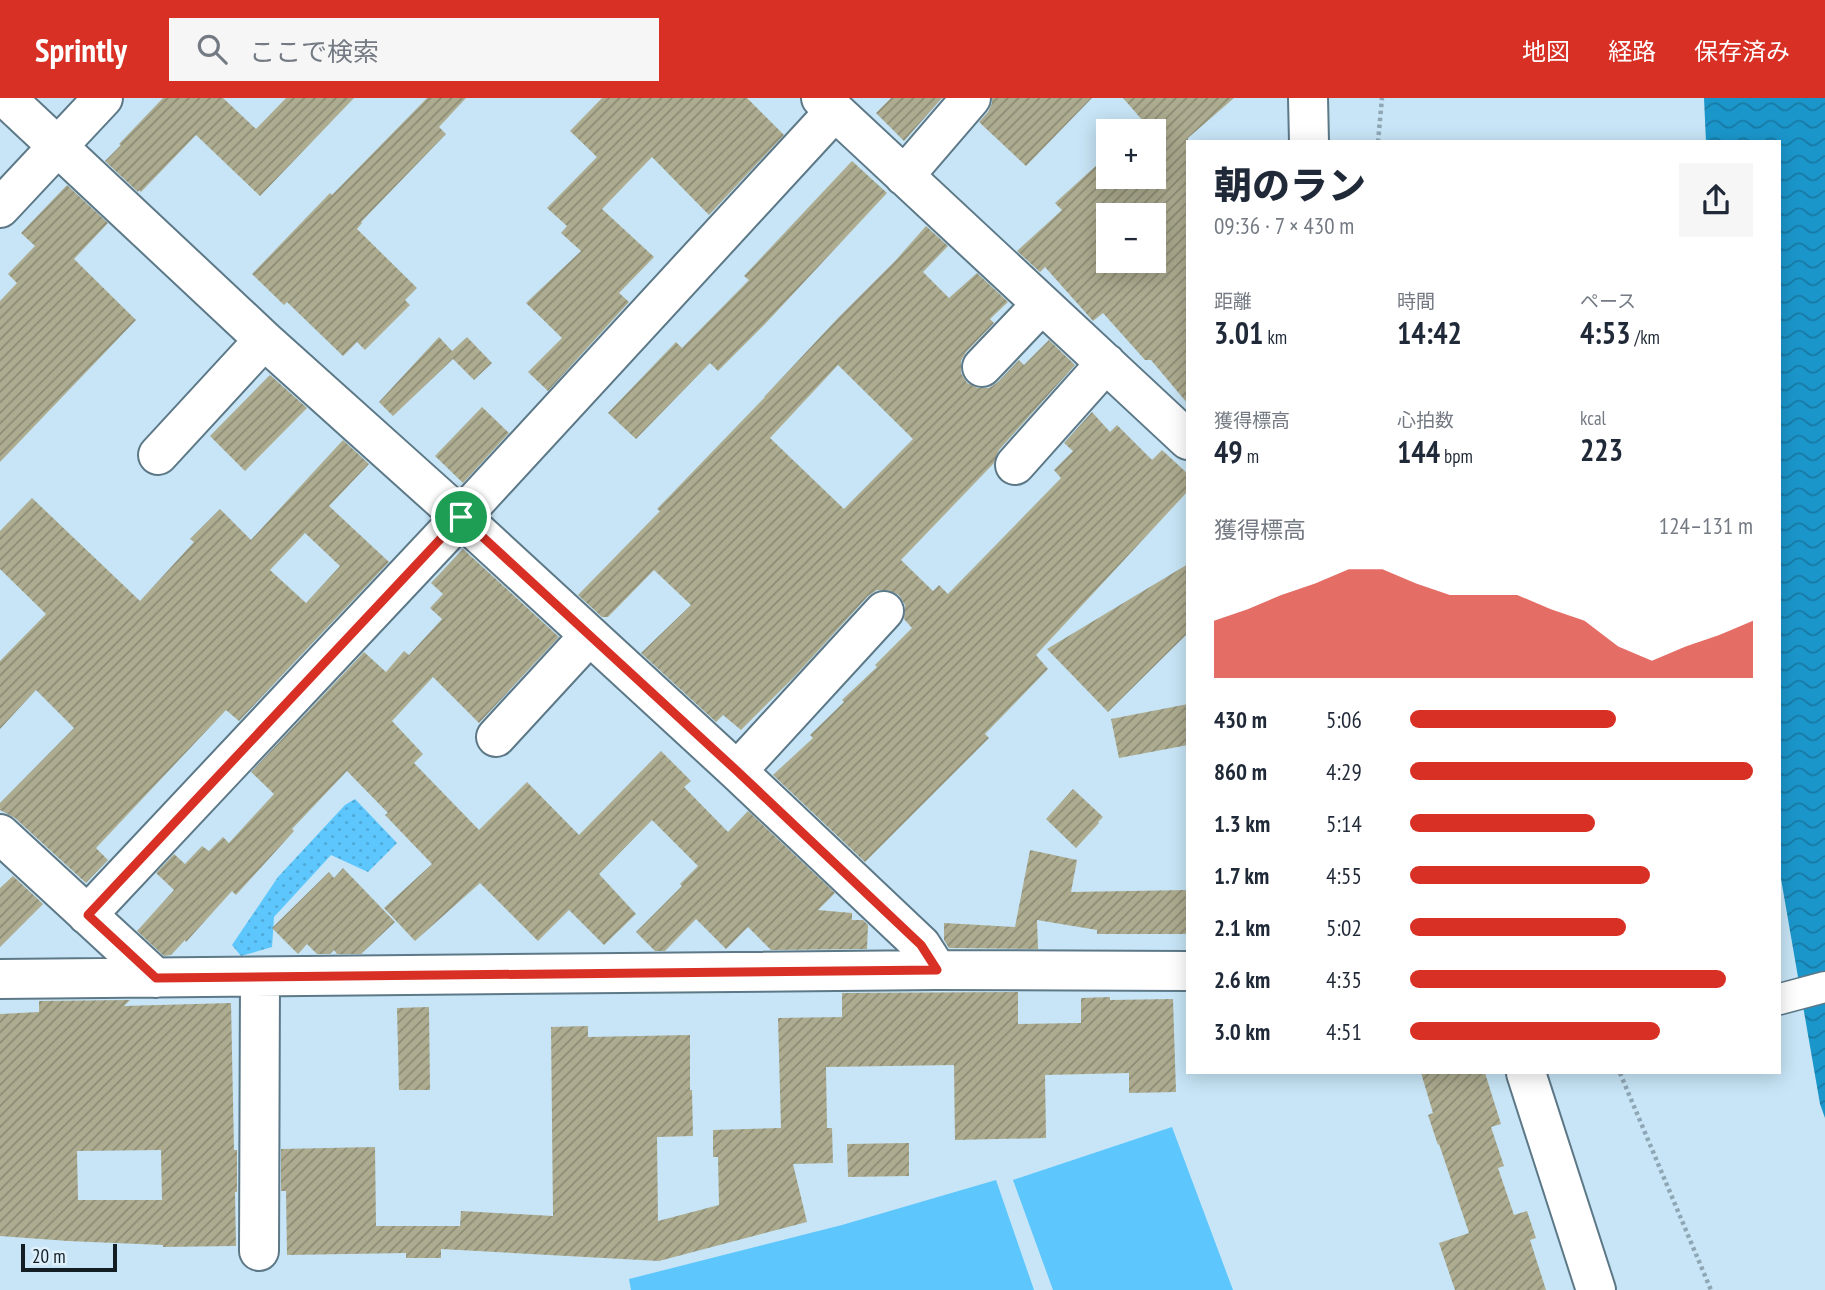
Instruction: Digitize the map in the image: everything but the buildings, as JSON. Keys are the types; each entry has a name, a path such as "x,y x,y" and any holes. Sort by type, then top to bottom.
{"street":[{"path":"6,98 264,340 737,771 921,945 937,970"},
{"path":"0,208 103,98"},
{"path":"904,176 971,98"},
{"path":"1308,98 1309,140"},
{"path":"88,915 461,517 828,104 1186,438"},
{"path":"982,367 1042,304"},
{"path":"158,455 264,340"},
{"path":"1015,465 1106,363"},
{"path":"737,771 884,611"},
{"path":"496,737 589,636"},
{"path":"0,834 156,978"},
{"path":"0,979 937,970 1186,971"},
{"path":"260,977 260,1251"},
{"path":"1781,999 1825,987"},
{"path":"1525,1074 1596,1290"}],"path":[{"path":"1378,140 1382,98"},
{"path":"1620,1074 1711,1290"}],"shaded area":[{"path":"355,799 397,843 368,872 331,855 274,917 272,947 241,956 232,945 278,877 345,805"},
{"path":"1172,1127 1233,1290 1053,1290 1013,1180"},
{"path":"996,1180 1034,1290 631,1290 629,1279 842,1225"}],"water":[{"path":"1704,98 1825,98 1825,1118 1820,1104 1781,879 1781,140 1706,140"}],"route":[{"path":"461,517 921,945 937,970 156,978 88,915 461,517"}]}
